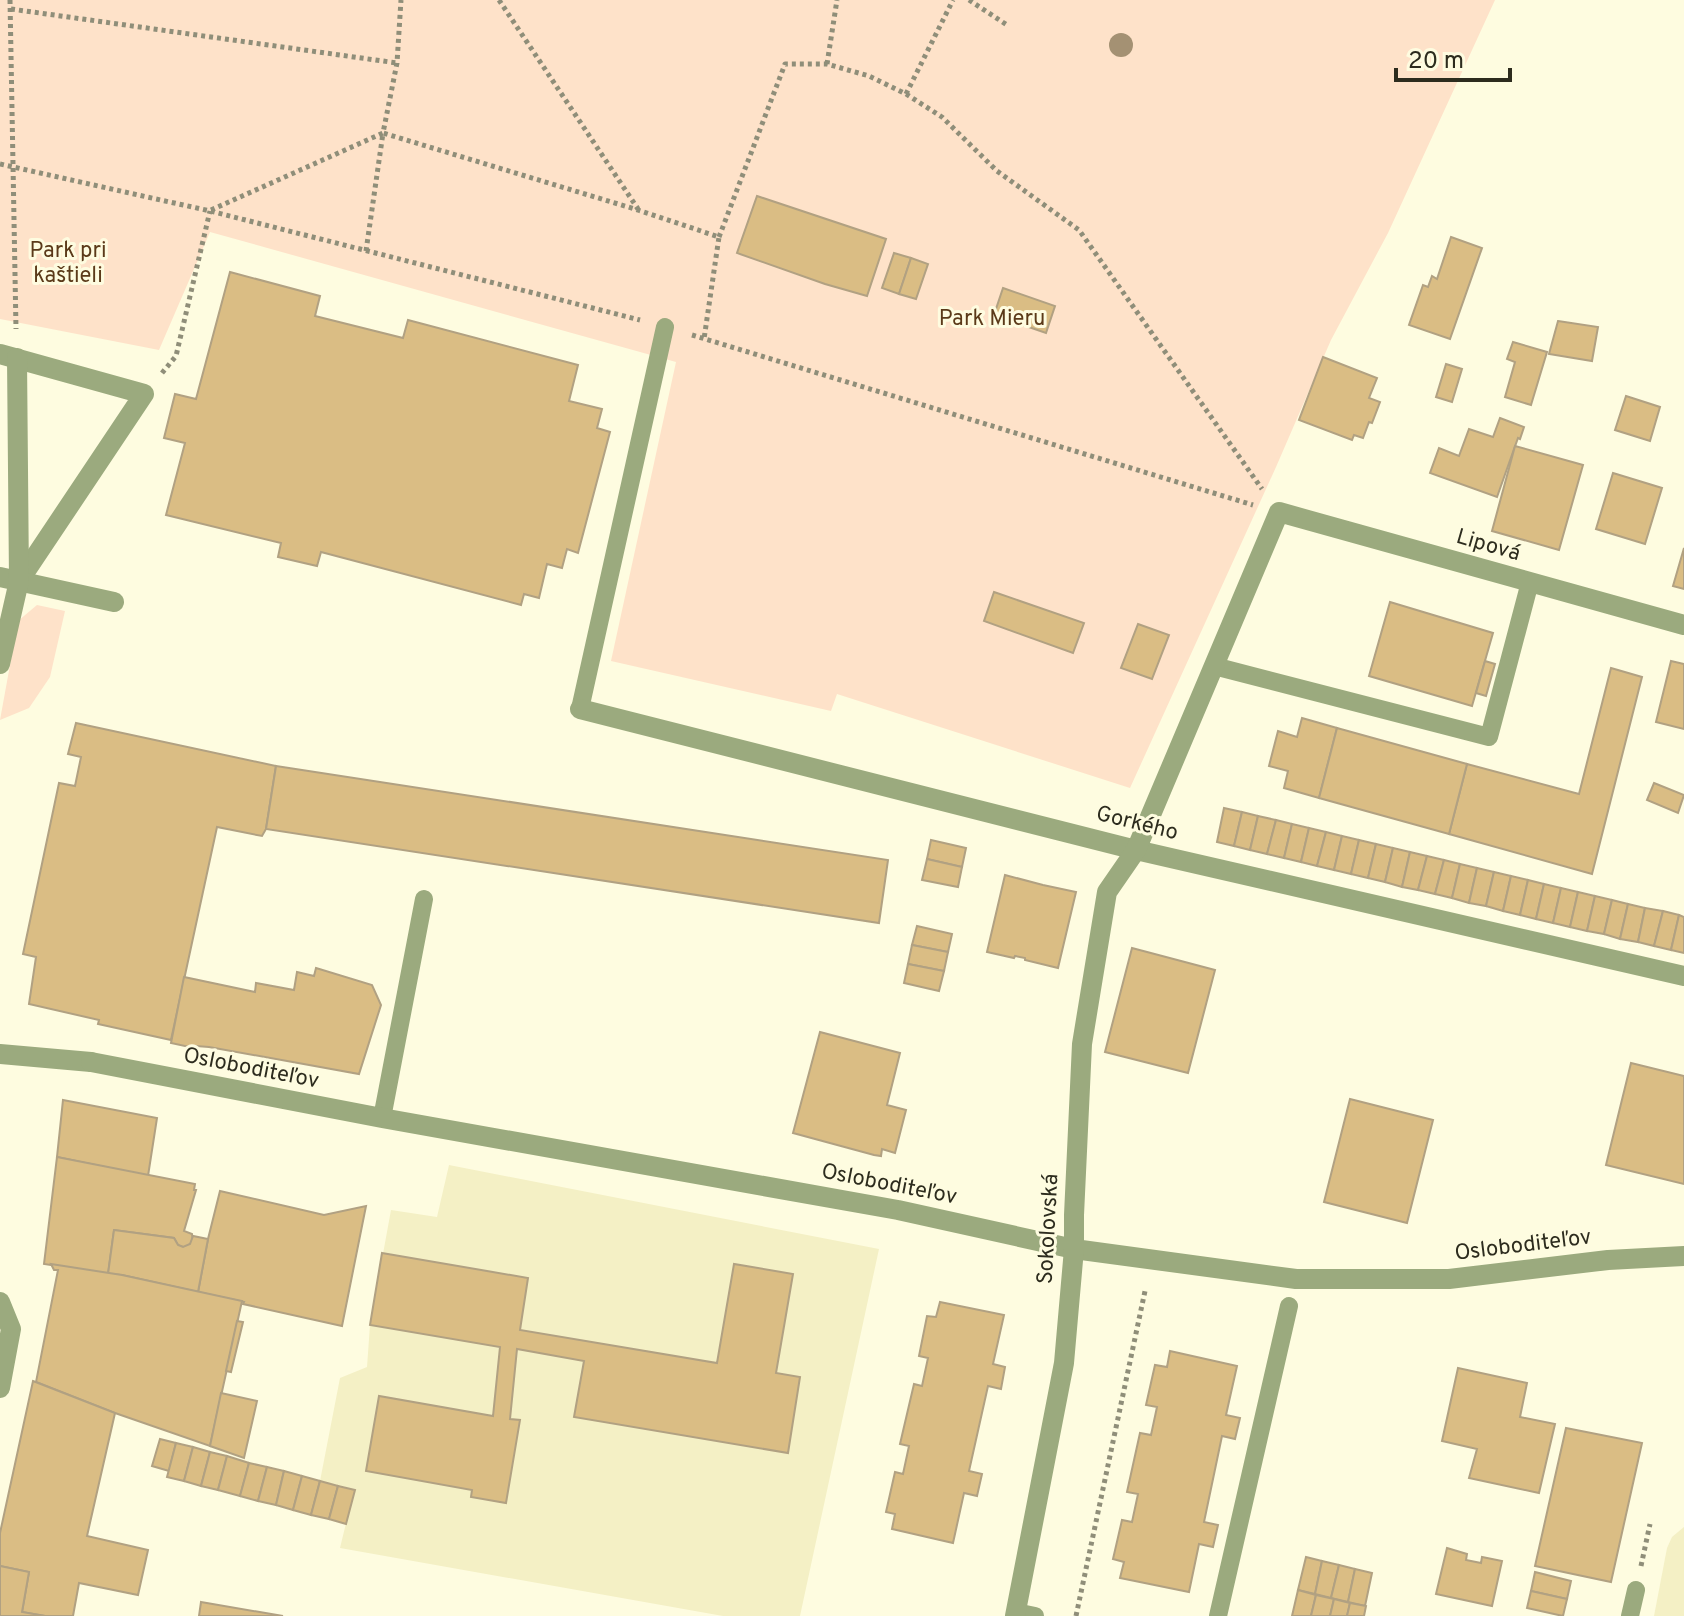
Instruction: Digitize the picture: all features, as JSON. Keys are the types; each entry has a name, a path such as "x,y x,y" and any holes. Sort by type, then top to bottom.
{"street":[{"path":"0,664 10,579 8,356 144,394 10,579"},
{"name":"Lipová","path":"1279,512 1684,625"},
{"name":"Sokolovská","path":"1022,1615 1064,1363 1074,1249 1082,1044 1107,892 1136,850 1279,512"},
{"path":"10,579 114,602"},
{"name":"Gorkého","path":"580,709 1136,850 1684,976"},
{"name":"Osloboditeľov","path":"0,1054 91,1062 382,1118 898,1210 1074,1249 1296,1279 1449,1279 1608,1260 1684,1256"},
{"path":"0,1302 11,1329 0,1388"}],"lane":[{"path":"580,709 665,327"},
{"path":"1214,666 1489,737 1530,582"},
{"path":"382,1118 424,899"},
{"path":"1218,1616 1289,1306"},
{"path":"1630,1616 1636,1590"}],"path":[{"path":"8,356 14,166 10,0"},
{"path":"366,251 383,133 397,63 401,0"},
{"path":"499,0 638,210"},
{"path":"827,64 837,0"},
{"path":"906,94 953,0"},
{"path":"969,0 1007,25"},
{"path":"11,9 397,63"},
{"path":"704,339 719,237 785,64 827,64 869,76 906,94 942,117 997,171 1079,230 1279,512"},
{"path":"210,211 383,133 719,237"},
{"path":"0,164 210,211 665,327 1279,512"},
{"path":"144,394 176,356 210,211"},
{"path":"1076,1616 1145,1291"},
{"path":"1636,1590 1650,1524"}],"shaded area":[{"path":"449,1165 879,1249 800,1616 723,1616 340,1548 354,1490 320,1481 340,1378 367,1367 370,1325 391,1210 437,1217"},
{"path":"1684,1527 1684,1616 1654,1616 1667,1548 1672,1537"}],"green space":[{"name":"Park Mieru","path":"0,0 1495,0 1388,233 1331,340 1130,788 837,694 831,711 611,661 676,362 210,232 159,350 0,319"},
{"path":"37,605 65,611 50,677 29,708 0,720 18,621"}],"building":[{"path":"757,196 886,239 867,296 737,253"},
{"path":"1451,237 1482,248 1450,339 1409,325 1423,285 1428,287 1432,276 1437,279"},
{"path":"894,253 911,258 899,294 882,288"},
{"path":"911,258 928,264 916,299 899,294"},
{"path":"230,272 320,296 315,316 403,338 408,320 578,365 569,401 602,409 597,428 610,432 578,553 567,549 562,568 547,564 539,598 524,594 521,605 321,552 317,566 278,557 281,543 166,515 185,443 164,438 175,394 196,399"},
{"path":"1003,288 1055,306 1046,333 994,315"},
{"path":"1558,321 1598,327 1592,361 1549,354"},
{"path":"1513,342 1547,352 1531,405 1505,397 1515,362 1507,359"},
{"path":"1323,357 1377,378 1369,398 1380,402 1363,438 1354,435 1352,440 1299,420"},
{"path":"1446,364 1462,369 1452,402 1436,397"},
{"path":"1626,396 1660,407 1650,441 1615,430"},
{"path":"1500,418 1524,427 1497,497 1430,473 1439,448 1459,456 1469,429 1493,437"},
{"path":"1515,446 1583,465 1559,550 1492,531"},
{"path":"1613,473 1662,488 1645,544 1596,529"},
{"path":"1684,548 1684,589 1673,586"},
{"path":"994,592 1084,623 1073,653 984,621"},
{"path":"1390,602 1493,633 1472,706 1369,676"},
{"path":"1138,624 1169,635 1152,679 1121,668"},
{"path":"1485,661 1495,664 1486,696 1476,693"},
{"path":"1671,661 1684,664 1684,729 1656,722"},
{"path":"1611,668 1642,677 1592,874 1449,834 1467,764 1579,794"},
{"path":"1302,718 1337,728 1319,798 1284,788 1288,771 1269,766 1278,731 1297,737"},
{"path":"76,723 276,766 266,829 262,836 217,827 171,1040 98,1024 99,1020 29,1004 36,957 23,954 59,783 75,786 81,757 68,754"},
{"path":"1337,728 1467,764 1449,834 1319,798"},
{"path":"276,766 888,860 879,923 266,829"},
{"path":"1654,783 1684,795 1678,813 1647,800"},
{"path":"1224,808 1242,812 1234,846 1217,842"},
{"path":"1242,812 1258,816 1250,850 1234,846"},
{"path":"1258,816 1276,820 1267,854 1250,850"},
{"path":"1276,820 1292,824 1284,858 1267,854"},
{"path":"1292,824 1309,828 1301,862 1284,858"},
{"path":"1309,828 1326,832 1317,866 1301,862"},
{"path":"1326,832 1342,836 1334,870 1317,866"},
{"path":"1342,836 1359,840 1351,874 1334,870"},
{"path":"931,840 966,848 962,867 927,859"},
{"path":"1359,840 1376,844 1368,878 1351,874"},
{"path":"1376,844 1393,848 1385,882 1368,878"},
{"path":"1393,848 1410,852 1402,887 1385,882"},
{"path":"1410,852 1427,856 1418,890 1402,887"},
{"path":"1427,856 1444,860 1435,894 1418,890"},
{"path":"927,859 962,867 958,887 922,880"},
{"path":"1444,860 1460,864 1452,898 1435,894"},
{"path":"1460,864 1477,868 1469,903 1452,898"},
{"path":"1477,868 1494,872 1486,906 1469,903"},
{"path":"1494,872 1511,876 1503,911 1486,906"},
{"path":"1005,875 1076,892 1058,968 1025,958 987,952"},
{"path":"1511,876 1528,880 1520,915 1503,911"},
{"path":"1528,880 1544,884 1536,919 1520,915"},
{"path":"1544,884 1561,888 1553,923 1536,919"},
{"path":"1561,888 1578,892 1570,927 1553,923"},
{"path":"1578,892 1595,896 1587,931 1570,927"},
{"path":"1595,896 1612,900 1604,934 1587,931"},
{"path":"1612,900 1628,904 1620,939 1604,934"},
{"path":"1628,904 1645,908 1638,942 1620,939"},
{"path":"1645,908 1663,911 1654,946 1638,942"},
{"path":"1663,911 1679,915 1671,950 1654,946"},
{"path":"1679,915 1684,917 1684,953 1671,950"},
{"path":"917,926 952,934 948,952 912,945"},
{"path":"912,945 948,952 944,971 908,964"},
{"path":"1132,948 1215,970 1188,1073 1105,1052"},
{"path":"908,964 944,971 939,991 904,983"},
{"path":"316,968 372,985 381,1005 359,1074 171,1043 184,977 255,992 256,983 294,990 297,972 314,976"},
{"path":"820,1032 900,1053 887,1105 906,1110 895,1153 882,1149 881,1156 874,1155 793,1133"},
{"path":"1631,1063 1684,1076 1684,1184 1606,1165"},
{"path":"1350,1099 1433,1120 1407,1223 1324,1202"},
{"path":"63,1100 157,1118 148,1176 57,1157"},
{"path":"57,1157 195,1184 184,1231 192,1234 193,1241 183,1247 174,1238 114,1230 108,1274 44,1264"},
{"path":"220,1191 324,1215 366,1206 342,1326 198,1292"},
{"path":"114,1230 174,1238 183,1247 190,1244 193,1236 208,1239 198,1292 108,1274"},
{"path":"382,1253 528,1278 520,1330 717,1363 734,1264 793,1274 776,1373 800,1377 788,1453 574,1417 584,1361 517,1349 510,1419 520,1420 506,1503 471,1497 472,1490 366,1471 379,1396 493,1416 500,1347 370,1325"},
{"path":"51,1264 122,1275 242,1301 210,1446 36,1382 58,1270 54,1270"},
{"path":"940,1302 1004,1315 993,1364 1005,1367 1001,1389 988,1386 969,1471 982,1474 977,1496 964,1493 953,1543 892,1529 895,1514 886,1512 895,1472 903,1474 909,1446 900,1444 914,1384 922,1386 928,1358 919,1356 927,1316 936,1317"},
{"path":"237,1321 243,1322 231,1372 226,1371"},
{"path":"1170,1351 1237,1366 1226,1415 1240,1418 1235,1439 1222,1436 1204,1522 1218,1525 1213,1547 1199,1544 1189,1592 1120,1578 1124,1562 1113,1559 1122,1520 1132,1522 1138,1494 1127,1492 1140,1433 1151,1435 1157,1407 1146,1405 1155,1365 1167,1367"},
{"path":"1458,1368 1527,1383 1520,1417 1555,1424 1539,1493 1469,1478 1477,1449 1442,1441"},
{"path":"33,1381 115,1413 87,1536 148,1550 138,1595 79,1583 73,1616 22,1612 29,1572 0,1566 0,1533"},
{"path":"221,1393 257,1401 244,1458 210,1446"},
{"path":"1566,1428 1642,1443 1611,1582 1535,1566"},
{"path":"160,1439 176,1443 169,1471 152,1466"},
{"path":"176,1443 193,1447 184,1481 167,1477"},
{"path":"193,1447 210,1452 201,1486 184,1481"},
{"path":"210,1452 227,1456 218,1490 201,1486"},
{"path":"227,1456 249,1463 240,1496 218,1490"},
{"path":"249,1463 267,1467 258,1501 240,1496"},
{"path":"267,1467 284,1471 276,1505 258,1501"},
{"path":"284,1471 302,1476 293,1510 276,1505"},
{"path":"302,1476 320,1481 311,1515 293,1510"},
{"path":"320,1481 338,1486 329,1519 311,1515"},
{"path":"338,1486 355,1490 346,1524 329,1519"},
{"path":"1447,1548 1467,1554 1466,1560 1481,1563 1482,1557 1502,1561 1492,1606 1436,1594"},
{"path":"1306,1557 1322,1561 1315,1594 1298,1590"},
{"path":"1322,1561 1339,1565 1331,1598 1315,1594"},
{"path":"1339,1565 1355,1569 1348,1602 1331,1598"},
{"path":"0,1566 29,1572 22,1612 45,1616 0,1616"},
{"path":"1355,1569 1372,1573 1365,1606 1348,1602"},
{"path":"1535,1572 1571,1581 1567,1599 1531,1591"},
{"path":"1298,1590 1316,1595 1311,1616 1292,1616"},
{"path":"1531,1591 1567,1599 1563,1616 1527,1608"},
{"path":"1316,1595 1334,1599 1330,1616 1311,1616"},
{"path":"1334,1599 1350,1603 1347,1616 1330,1616"},
{"path":"201,1602 283,1616 199,1616"},
{"path":"1350,1603 1366,1606 1364,1616 1347,1616"}],"park label":[{"name":"Park pri kaštieli","path":"68,264"}]}
